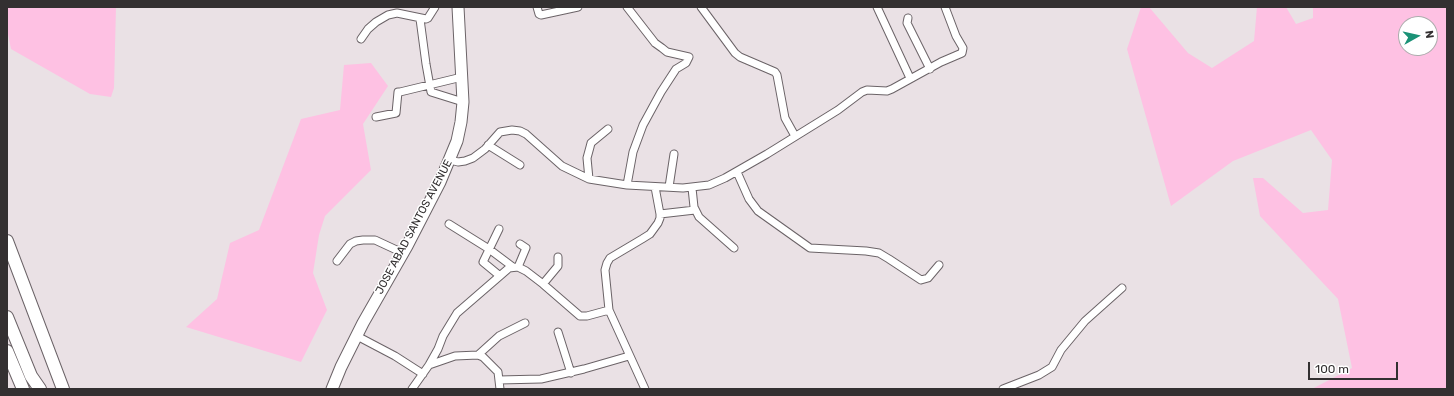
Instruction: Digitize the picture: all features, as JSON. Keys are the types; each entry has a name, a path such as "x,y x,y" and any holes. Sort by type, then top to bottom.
{"highway":[{"name":"JOSE ABAD SANTOS AVENUE","path":"332,389 357,336 403,254 450,160 459,132 463,102 458,7"},
{"path":"7,241 63,389"},
{"path":"7,317 31,376 40,389"},
{"path":"7,351 23,389"}],"street":[{"path":"361,39 368,29 388,15 397,13 420,19 428,18 435,7"},
{"path":"536,7 541,15 578,7"},
{"path":"627,7 655,43 673,54 690,57 686,64 676,69 660,92 643,125 633,152 627,185"},
{"path":"701,7 735,53 740,57 775,72 777,75 785,118 795,136"},
{"path":"877,7 910,78"},
{"path":"450,160 458,162 465,161 480,153 500,132 512,130 520,131 526,134 562,166 589,179 627,185 669,188 692,188 709,185 737,172 767,154 838,110 862,92 867,90 887,91 910,78 962,53 963,50 945,7"},
{"path":"908,18 907,23 930,69"},
{"path":"420,19 431,92 463,102"},
{"path":"376,117 396,113 398,92 462,77"},
{"path":"589,179 587,158 590,147 592,143 608,129"},
{"path":"488,145 520,165"},
{"path":"669,188 674,154"},
{"path":"737,172 749,199 758,211 778,227 810,248 879,253 921,280 928,278 939,265"},
{"path":"645,389 609,310 604,276 607,263 614,256 650,234 658,223 660,214 655,187"},
{"path":"692,188 695,210 699,217 734,248"},
{"path":"660,214 695,210"},
{"path":"449,224 543,284 580,316 587,316 609,310"},
{"path":"498,229 483,262 500,276"},
{"path":"337,261 350,244 363,240 375,240 403,254"},
{"path":"516,267 526,248 520,244"},
{"path":"543,284 558,266 558,257"},
{"path":"412,389 429,365 443,336 457,313 509,268 516,267"},
{"path":"1003,389 1039,375 1052,368 1060,350 1080,326 1122,288"},
{"path":"478,355 499,336 525,323"},
{"path":"558,332 571,372"},
{"path":"357,336 423,374"},
{"path":"429,365 455,356 478,355 483,357 498,372 500,389"},
{"path":"499,380 534,380 571,372 630,356"}],"shaded area":[{"path":"7,7 116,7 114,88 111,97 90,94 11,49 7,29"},
{"path":"1141,7 1149,7 1188,53 1212,68 1254,41 1257,7 1286,7 1296,24 1313,18 1313,7 1447,7 1447,389 1312,389 1352,368 1338,299 1260,216 1253,178 1263,178 1303,213 1328,210 1332,160 1311,130 1233,161 1171,206 1127,49"},
{"path":"371,63 388,86 363,124 371,170 325,216 319,235 313,273 327,310 301,362 186,327 217,299 230,243 259,230 301,119 340,110 344,65"}]}
